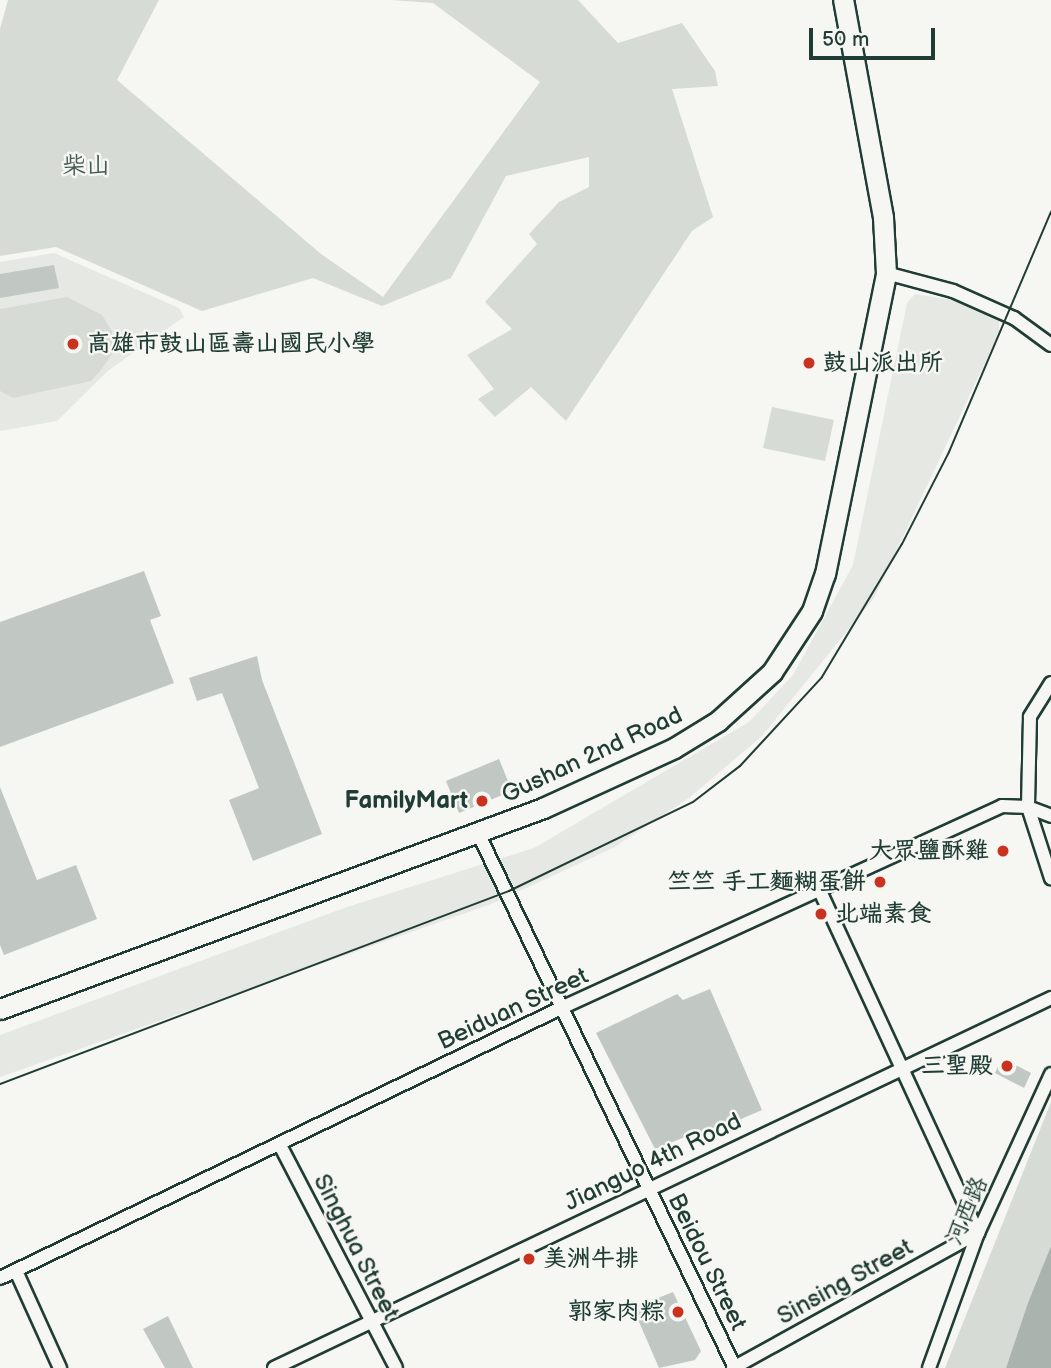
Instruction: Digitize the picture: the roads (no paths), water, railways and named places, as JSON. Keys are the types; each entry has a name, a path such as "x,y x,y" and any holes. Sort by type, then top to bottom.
{"street":[{"name":"Gushan 2nd Road","path":"0,1009 478,833 674,748 747,698 794,643 813,611 825,574 886,273 883,217 843,0"},
{"path":"886,273 953,291 1014,318 1026,330 1051,345"},
{"path":"1051,683 1030,717 1028,807 1051,878"},
{"name":"Beiduan Street","path":"0,1278 561,1008 1002,806 1028,807 1051,816"},
{"name":"Beidou Street","path":"478,833 734,1368"},
{"path":"820,891 978,1233"},
{"name":"Jianguo 4th Road","path":"274,1368 647,1187 1051,998"},
{"name":"河西路","path":"929,1368 978,1233 1051,1074"},
{"name":"Singhua Street","path":"280,1145 396,1368"},
{"name":"Sinsing Street","path":"734,1368 978,1233"},
{"path":"16,1270 60,1368"}],"tram line":[{"path":"0,1084 509,891 693,802 740,766 822,677 902,544 949,452 1051,212"}],"place":[{"name":"高雄市鼓山區壽山國民小學","path":"73,344"},
{"name":"鼓山派出所","path":"809,363"},
{"name":"FamilyMart","path":"482,801"},
{"name":"大眾鹽酥雞","path":"1003,851"},
{"name":"竺竺 手工麵糊蛋餅","path":"880,882"},
{"name":"北端素食","path":"821,914"},
{"name":"三聖殿","path":"1007,1066"},
{"name":"美洲牛排","path":"529,1259"},
{"name":"郭家肉粽","path":"678,1312"}],"park label":[{"name":"柴山","path":"86,166"}]}
